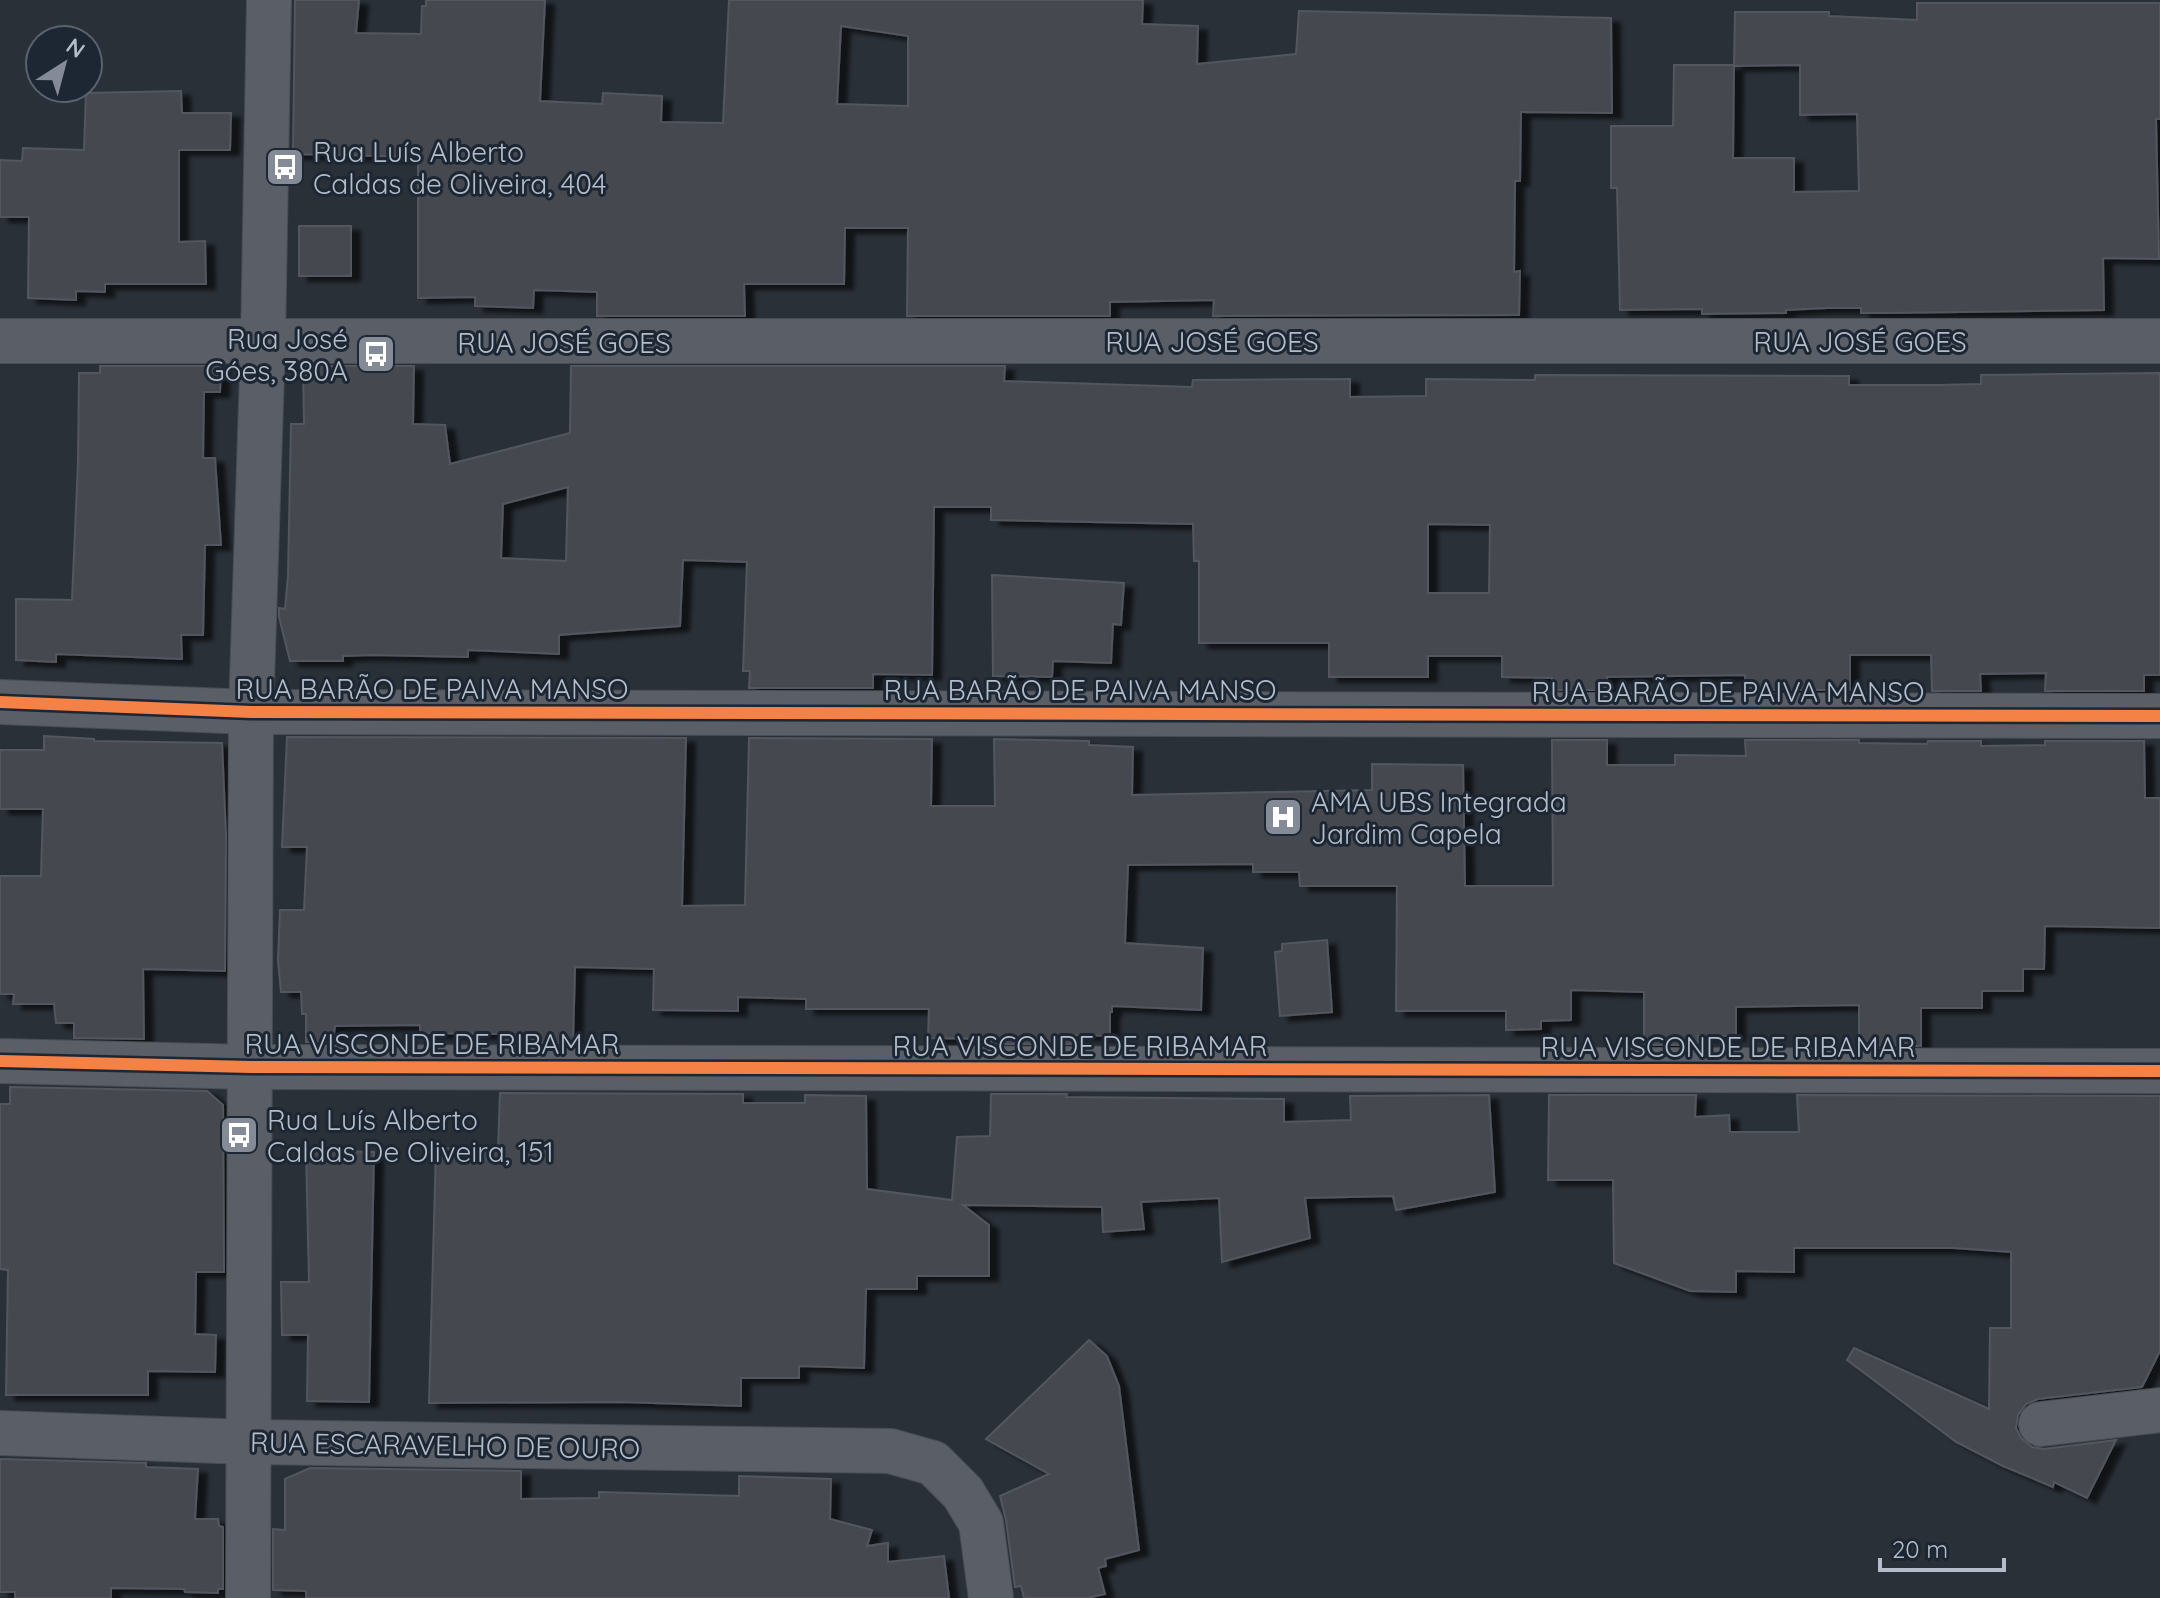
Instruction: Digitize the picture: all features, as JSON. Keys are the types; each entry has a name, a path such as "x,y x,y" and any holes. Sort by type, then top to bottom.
{"street":[{"path":"248,1598 251,712 263,342 269,0"},
{"name":"RUA JOSÉ GOES","path":"0,341 2160,341"},
{"name":"RUA BARÃO DE PAIVA MANSO","path":"0,702 251,712 2160,716"},
{"name":"RUA VISCONDE DE RIBAMAR","path":"0,1061 251,1067 2160,1071"},
{"path":"2041,1424 2160,1410"},
{"name":"RUA ESCARAVELHO DE OURO","path":"0,1433 247,1442 890,1451 933,1463 963,1493 981,1523 991,1598"}],"building":[{"path":"295,0 359,0 356,33 421,34 422,6 426,6 426,0 545,0 540,101 602,104 603,93 662,96 661,122 723,123 729,0 1143,0 1142,24 1198,26 1197,64 1296,54 1299,11 1611,18 1612,113 1521,112 1520,181 1515,181 1514,272 1520,271 1519,315 1213,316 1214,300 1110,302 1110,316 907,316 908,228 845,228 844,284 744,284 745,316 597,316 597,292 534,290 533,308 475,306 475,297 418,298 418,157 293,154","holes":["841,26 908,36 908,106 837,104"]},
{"path":"1917,3 2160,3 2160,119 2156,119 2159,259 2103,258 2104,310 1861,313 1861,308 1827,308 1786,310 1786,313 1702,314 1702,309 1620,310 1617,188 1611,188 1611,126 1673,126 1674,65 1734,65 1735,12 1829,12 1829,16 1917,20","holes":["1800,65 1800,115 1857,114 1859,191 1794,192 1794,158 1733,158 1734,66"]},
{"path":"181,91 182,113 231,113 230,150 179,150 179,242 205,241 206,284 105,284 105,292 76,291 76,300 28,298 29,217 0,217 0,160 22,161 23,148 84,150 86,104 104,104 104,93"},
{"path":"299,226 351,226 351,276 299,276"},
{"path":"100,366 221,366 220,392 204,392 203,458 215,458 221,545 205,545 203,635 181,635 182,659 56,654 56,662 16,660 16,599 72,600 79,373 100,373"},
{"path":"303,366 414,366 413,424 445,425 450,464 570,433 571,366 1005,366 1004,381 1192,387 1193,380 1350,379 1350,397 1426,396 1426,379 1535,380 1535,375 1849,376 1849,385 1939,385 1981,384 1981,375 2160,373 2160,675 2144,675 2144,691 2045,691 2046,673 1980,674 1981,691 1932,691 1931,655 1850,655 1850,690 1745,690 1745,675 1607,677 1607,690 1552,690 1552,678 1502,677 1502,656 1428,656 1428,677 1329,677 1329,643 1199,643 1199,561 1194,561 1193,524 991,520 991,507 934,507 932,675 873,674 873,688 749,688 750,671 743,671 747,562 683,560 680,626 559,635 559,654 468,650 468,657 372,655 343,656 343,661 290,661 279,608 285,609 288,576 291,424 304,424","holes":["568,487 566,561 501,558 503,504","1428,524 1490,525 1489,593 1428,593"]},
{"path":"992,575 1124,583 1121,625 1113,624 1111,663 1053,661 1052,677 993,676"},
{"path":"44,736 94,741 222,743 226,836 225,971 143,969 144,1039 74,1038 74,1023 56,1023 54,1004 13,1004 14,994 0,994 0,876 41,876 43,809 0,809 0,750 44,750"},
{"path":"287,737 686,738 682,906 745,905 749,738 932,739 931,806 995,806 994,739 1089,741 1089,745 1133,747 1132,795 1372,790 1372,764 1463,765 1465,886 1553,886 1552,740 1607,740 1607,765 1675,765 1675,755 1746,756 1745,740 1859,740 1859,743 1927,744 1928,741 1981,741 1981,746 2045,745 2045,741 2144,741 2145,798 2160,798 2160,928 2045,926 2044,969 2023,969 2023,991 1982,991 1982,1008 1921,1008 1921,1046 1859,1045 1859,1005 1736,1007 1736,1036 1698,1036 1698,1045 1644,1045 1644,992 1571,990 1571,1020 1541,1021 1541,1029 1506,1030 1506,1011 1396,1011 1397,886 1300,886 1299,872 1253,872 1253,864 1128,865 1125,943 1203,948 1201,1010 1112,1006 1110,1036 1071,1035 1071,1044 991,1044 991,1039 928,1038 929,1009 806,1009 806,999 738,997 738,1011 653,1010 654,969 575,967 573,1043 501,1043 502,1034 420,1033 420,1025 335,1026 333,1042 306,1042 306,1014 302,1014 301,992 281,992 278,960 280,910 304,910 307,847 282,847"},
{"path":"1327,940 1332,1012 1280,1016 1275,952 1282,951 1282,944"},
{"path":"10,1087 207,1091 223,1105 224,1272 196,1272 195,1334 216,1335 215,1372 148,1371 148,1395 6,1395 8,1270 0,1269 0,1104 10,1104"},
{"path":"500,1093 743,1094 743,1103 805,1103 805,1095 866,1096 867,1189 952,1200 957,1137 990,1136 991,1094 1284,1099 1284,1122 1351,1120 1350,1096 1489,1095 1495,1192 1396,1210 1393,1196 1305,1198 1310,1238 1222,1262 1219,1198 1141,1202 1144,1229 1103,1232 1102,1207 963,1205 989,1225 989,1276 917,1276 917,1289 866,1289 864,1368 799,1366 799,1378 741,1378 741,1406 622,1402 429,1403 436,1148 498,1150"},
{"path":"1549,1095 1696,1095 1695,1117 1729,1115 1730,1132 1799,1132 1797,1095 2160,1096 2160,1351 2142,1387 2038,1399 2026,1404 2018,1415 2016,1428 2021,1438 2032,1447 2044,1449 2116,1440 2087,1498 2054,1482 2053,1487 2003,1466 1956,1442 1847,1360 1854,1348 1989,1409 1990,1328 2011,1328 2011,1252 1953,1248 1794,1248 1794,1272 1736,1271 1736,1292 1690,1291 1614,1263 1613,1180 1548,1180"},
{"path":"306,1150 374,1152 369,1402 307,1401 308,1335 282,1335 281,1282 309,1282"},
{"path":"1089,1340 1107,1356 1119,1386 1139,1550 1105,1559 1106,1566 1098,1568 1105,1594 1087,1598 1024,1598 1021,1586 1015,1587 1000,1496 1049,1474 986,1439"},
{"path":"0,1459 146,1463 146,1467 198,1469 195,1519 218,1519 219,1526 223,1527 223,1589 218,1589 218,1593 185,1592 184,1589 111,1588 111,1598 15,1598 15,1592 0,1592"},
{"path":"310,1468 521,1471 521,1499 599,1498 599,1492 739,1496 739,1476 831,1479 830,1519 872,1530 867,1546 888,1543 888,1562 944,1556 949,1598 306,1598 306,1591 273,1590 273,1529 285,1530 285,1479"}],"cycle path":[{"path":"0,702 251,712 2160,716"},
{"path":"0,1061 251,1067 2160,1071"}],"place":[{"name":"Rua Luís Alberto Caldas de Oliveira, 404","path":"285,167"},
{"name":"Rua José Góes, 380A","path":"376,354"},
{"name":"AMA UBS Integrada Jardim Capela","path":"1283,817"},
{"name":"Rua Luís Alberto Caldas De Oliveira, 151","path":"239,1135"}]}
